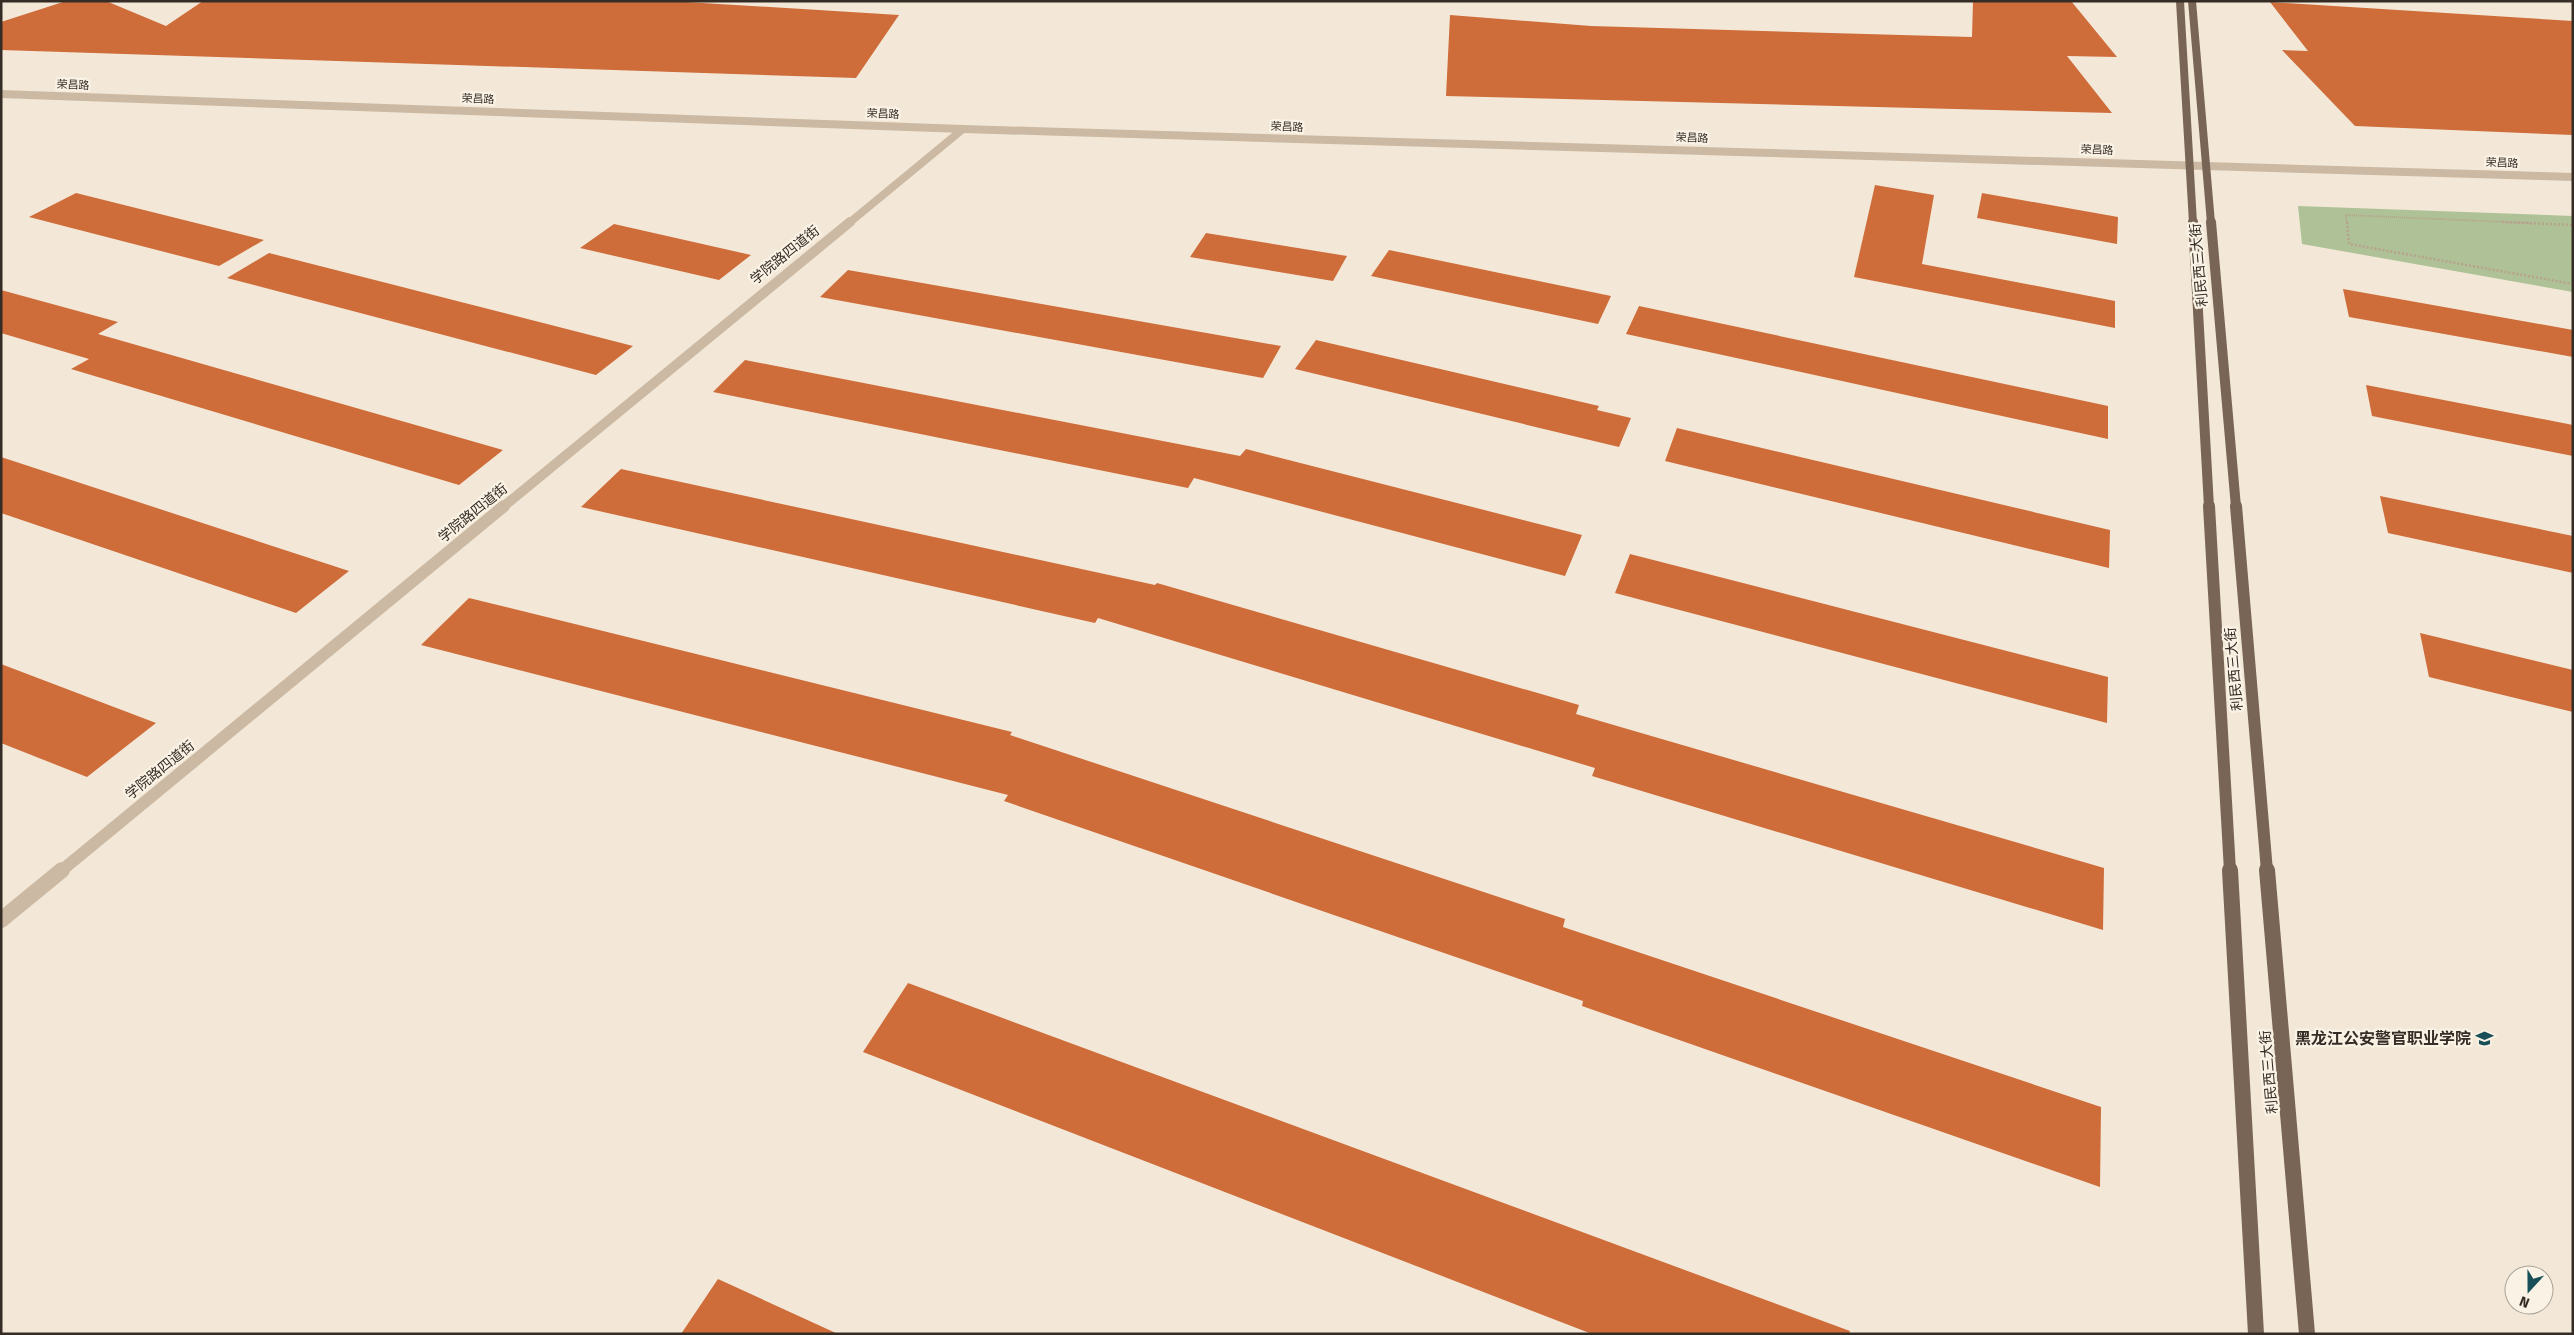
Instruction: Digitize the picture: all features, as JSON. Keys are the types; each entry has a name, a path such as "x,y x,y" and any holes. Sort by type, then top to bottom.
{"main road":[{"name":"利民西三大街","path":"2180,1 2191,164 2256,1334"},
{"name":"利民西三大街","path":"2192,1 2307,1334"}],"street":[{"name":"荣昌路","path":"1,94 963,128 2206,164 2573,177"},
{"name":"学院路四道街","path":"1,920 963,128"}],"path":[{"path":"2573,225 2346,215 2349,244 2573,284"}],"green space":[{"path":"2298,206 2573,216 2573,292 2302,244"}],"building":[{"path":"66,1 106,1 166,26 203,1 670,1 899,15 856,78 1,50 1,22"},
{"path":"1973,1 2071,1 2117,57 2067,56 2112,113 1446,96 1450,15 1591,26 1972,37"},
{"path":"2270,2 2573,21 2573,135 2355,126 2282,50 2308,51"},
{"path":"1875,185 1934,195 1922,264 2115,301 2115,328 1854,277"},
{"path":"76,193 264,240 219,266 29,217"},
{"path":"1982,193 2118,217 2117,244 1977,218"},
{"path":"614,224 751,255 719,280 580,248"},
{"path":"1206,233 1347,256 1333,281 1190,257"},
{"path":"1389,250 1611,296 1598,324 1371,276"},
{"path":"269,253 633,346 596,375 227,278"},
{"path":"848,270 1281,346 1263,378 820,297"},
{"path":"2343,289 2573,330 2573,357 2349,317"},
{"path":"1,290 118,322 98,334 503,450 459,485 71,369 89,359 1,333"},
{"path":"1639,306 2108,406 2108,439 1626,334"},
{"path":"1316,340 1599,406 1597,410 1631,418 1619,447 1295,369"},
{"path":"745,360 1240,456 1246,449 1582,535 1565,576 1194,478 1188,488 713,392"},
{"path":"2366,385 2573,425 2573,456 2372,416"},
{"path":"1677,428 2110,530 2109,568 1665,461"},
{"path":"1,457 349,571 296,613 1,513"},
{"path":"621,469 1155,585 1157,583 1579,705 1576,714 2104,868 2103,930 1592,776 1595,768 1098,618 1095,623 581,507"},
{"path":"2380,496 2573,536 2573,573 2388,533"},
{"path":"1630,554 2108,677 2107,723 1615,593"},
{"path":"469,598 1012,732 1010,735 1565,919 1563,927 2101,1107 2100,1187 1582,1006 1583,1001 1004,801 1008,795 421,645"},
{"path":"2420,633 2573,670 2573,712 2429,677"},
{"path":"1,664 156,723 87,777 1,743"},
{"path":"908,983 1850,1331 1849,1334 1592,1334 863,1052"},
{"path":"718,1279 838,1334 681,1334"}],"place":[{"name":"黑龙江公安警官职业学院","path":"2485,1038"}]}
